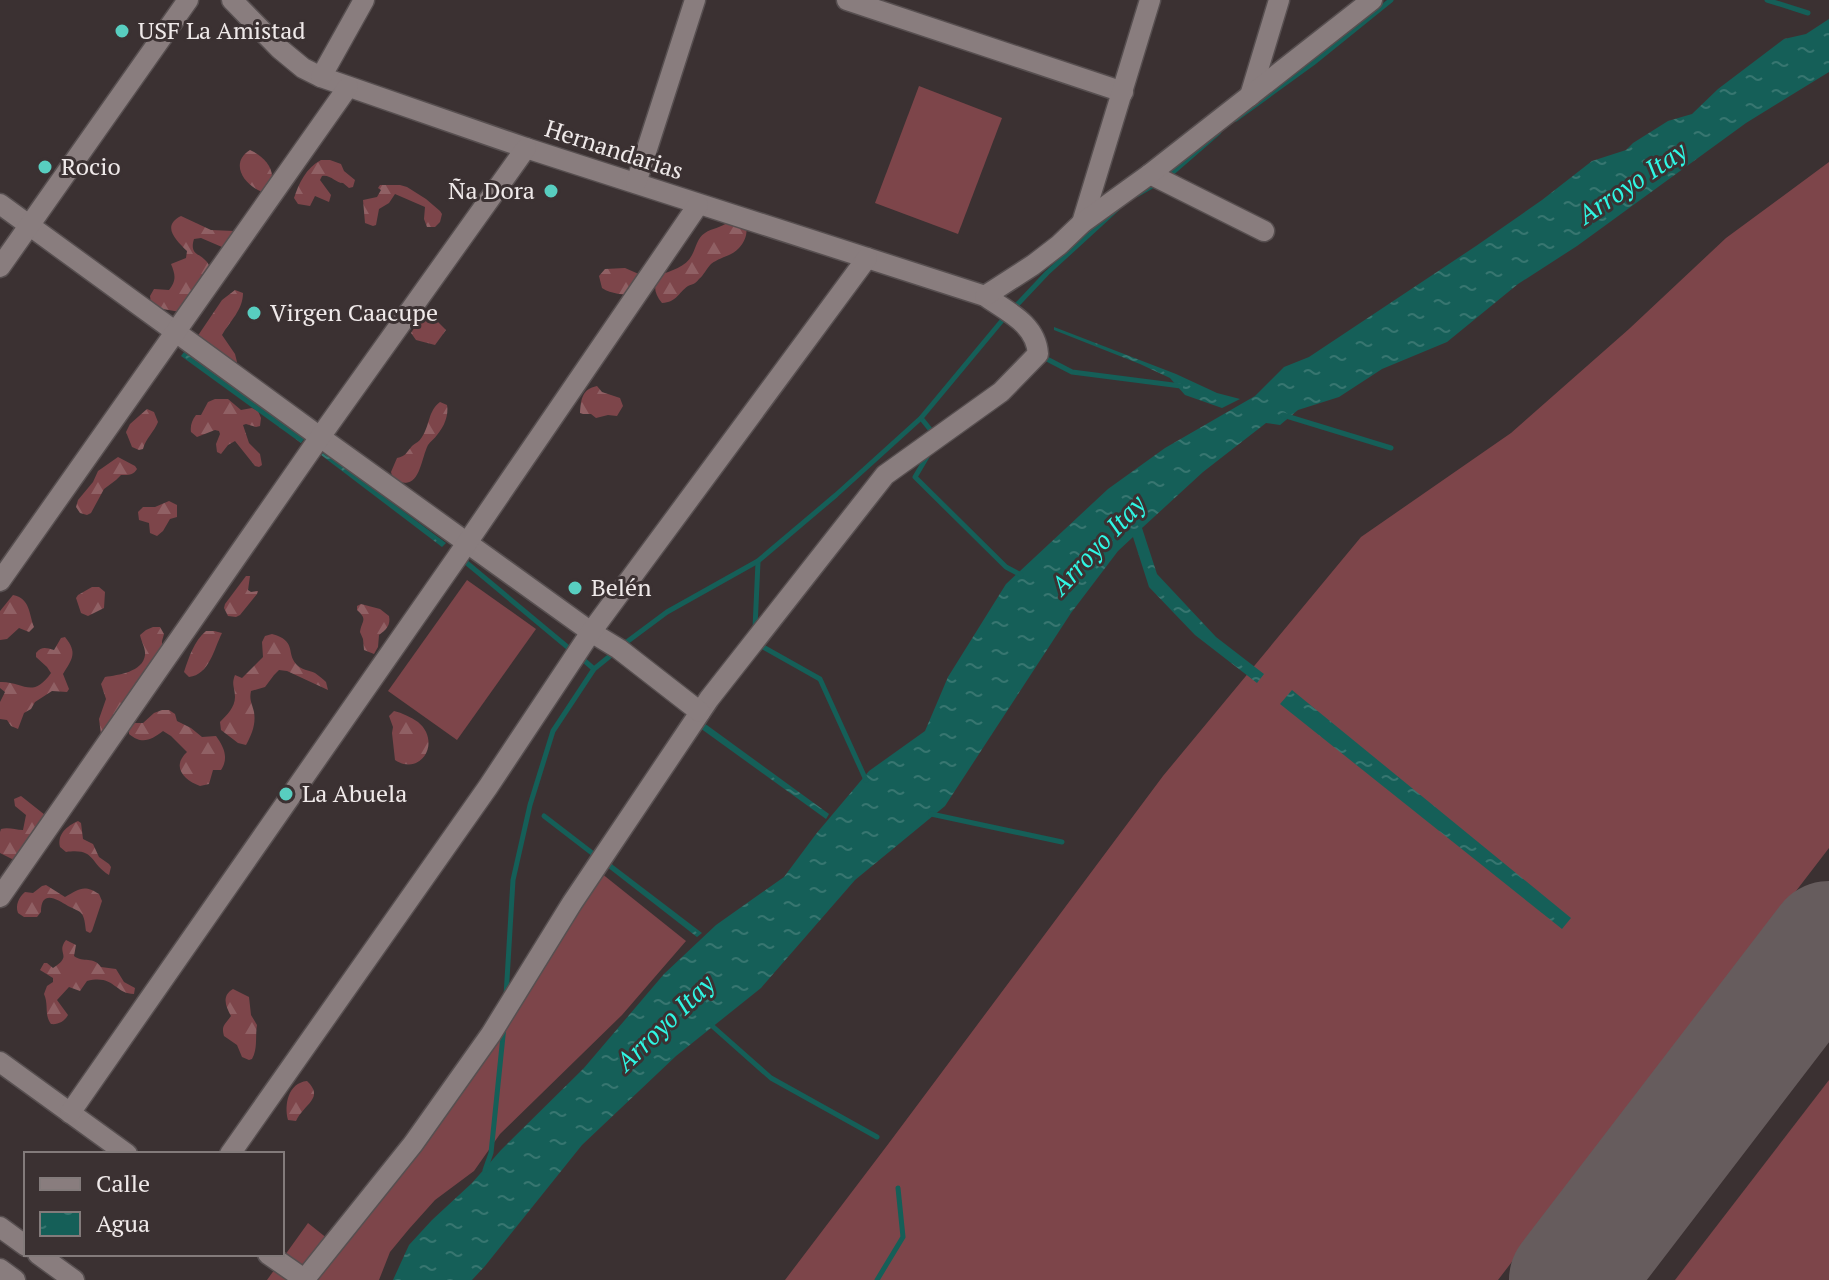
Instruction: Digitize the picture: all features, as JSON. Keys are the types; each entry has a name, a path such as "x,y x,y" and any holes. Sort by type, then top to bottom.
{"street":[{"path":"0,267 188,0"},
{"path":"321,77 364,0"},
{"path":"636,183 695,0"},
{"path":"847,0 1123,92"},
{"path":"1082,223 1150,0"},
{"path":"1250,96 1279,0"},
{"path":"985,296 1033,265 1082,223 1150,174 1372,0"},
{"name":"Hernandarias","path":"240,3 280,49 303,68 321,77 698,205 985,296 1032,332 1038,354 1001,392 885,475 700,712"},
{"path":"0,581 348,87"},
{"path":"0,897 320,437 526,148"},
{"path":"1150,174 1264,231"},
{"path":"0,204 591,632 619,649 700,712 572,903 491,1034 413,1144 304,1280 271,1256"},
{"path":"70,1113 698,205"},
{"path":"231,1152 494,779 591,632 867,258"},
{"path":"0,1062 124,1152"},
{"path":"0,1227 24,1245"},
{"path":"41,1256 74,1280"}],"green space":[{"path":"919,86 1002,118 958,234 875,203"},
{"path":"250,150 267,163 272,174 271,181 262,192 255,189 241,173 240,161"},
{"path":"321,160 341,164 355,180 353,187 322,176 320,180 331,195 329,202 315,196 310,206 298,204 294,198 301,181 311,167"},
{"path":"1829,162 1829,848 1498,1280 785,1280 1163,776 1361,537 1511,433 1726,238"},
{"path":"380,185 407,187 440,211 440,222 435,227 427,227 425,207 395,194 389,203 379,209 376,225 365,223 363,200 377,197"},
{"path":"181,216 211,230 234,231 236,238 222,247 201,238 194,239 194,251 207,262 213,273 186,313 157,308 151,303 150,296 154,289 169,290 174,277 171,264 186,258 187,251 171,229"},
{"path":"728,222 746,224 741,246 711,264 696,282 674,299 662,303 655,289 659,275 686,263 702,235"},
{"path":"625,268 641,275 634,297 602,288 599,276 605,269"},
{"path":"235,290 243,293 241,305 222,335 235,354 237,362 234,365 195,340 222,300"},
{"path":"433,311 437,311 438,322 446,330 435,345 416,340 411,333"},
{"path":"597,386 602,392 620,398 623,406 617,416 596,418 580,413 583,395"},
{"path":"228,399 241,410 252,408 258,411 260,426 243,425 249,443 260,454 262,465 255,466 235,441 221,454 217,452 219,431 197,437 191,432 196,415 201,415 208,402"},
{"path":"440,402 447,405 445,421 428,445 418,474 409,482 393,479 391,472 397,458 420,439"},
{"path":"147,409 154,412 158,422 143,449 139,450 132,447 126,432 130,424"},
{"path":"118,457 137,469 132,474 121,475 104,489 91,513 80,513 76,507 78,500 98,471"},
{"path":"169,501 177,505 177,517 170,519 157,536 150,533 149,523 139,520 138,512 143,507 155,507"},
{"path":"246,576 250,576 248,590 258,591 257,594 240,615 228,616 225,604"},
{"path":"467,580 536,629 457,740 388,691"},
{"path":"92,587 99,587 105,592 104,608 88,616 81,613 76,598"},
{"path":"13,595 26,603 34,627 29,632 19,628 7,639 0,640 0,611"},
{"path":"361,604 380,609 389,616 389,625 379,635 374,654 364,650 360,632 363,618 357,610"},
{"path":"153,627 160,627 164,634 162,649 109,731 101,734 99,719 106,699 101,684 105,677 129,672 140,665 145,653 140,635"},
{"path":"206,631 222,633 206,666 189,677 184,672 188,661 195,644"},
{"path":"272,634 288,643 296,664 315,673 326,682 328,690 279,670 265,687 251,691 253,729 246,745 238,743 221,730 220,722 234,704 235,675 242,678 263,657 262,642 265,636"},
{"path":"65,637 72,652 63,674 69,689 67,692 52,691 35,702 24,713 18,729 7,720 0,719 0,702 5,692 0,688 0,682 38,686 51,673 36,653 42,648 54,650 61,638"},
{"path":"162,710 175,714 177,721 202,737 216,736 219,740 225,761 221,770 213,770 209,784 200,786 185,777 180,763 187,752 163,731 146,740 129,734 129,726 143,723"},
{"path":"394,711 418,722 425,730 428,747 420,761 404,764 395,760 393,727 389,716"},
{"path":"21,796 45,815 19,857 12,859 0,853 0,832 4,828 23,830 26,815 15,806 14,799"},
{"path":"78,821 83,839 93,844 99,857 111,867 109,875 88,854 66,852 60,847 64,831"},
{"path":"601,873 686,941 622,1015 500,1134 474,1171 435,1200 390,1252 379,1280 267,1280 308,1223 338,1247"},
{"path":"46,885 65,897 82,889 99,894 102,901 90,933 86,931 80,912 55,899 44,900 37,917 24,917 18,913 17,904 25,892 33,893"},
{"path":"66,940 76,945 74,956 77,958 116,969 124,982 135,988 134,994 103,980 87,981 80,991 69,987 57,1000 68,1015 61,1022 51,1024 44,994 53,978 40,970 44,963 53,968 59,964"},
{"path":"233,989 249,997 251,1015 257,1025 255,1051 249,1060 242,1057 237,1045 224,1036 223,1027 231,1016 226,998"},
{"path":"1829,1080 1829,1280 1675,1280"},
{"path":"307,1081 314,1097 296,1121 288,1120 289,1096 295,1086"}],"water":[{"path":"1829,19 1829,72 1746,123 1577,246 1518,284 1447,342 1382,369 1339,397 1298,410 1280,425 1266,423 1203,472 1142,528 1157,574 1216,637 1264,674 1257,683 1195,635 1149,587 1133,537 1118,551 1071,613 945,806 855,880 761,988 676,1056 582,1145 472,1280 393,1280 409,1245 584,1068 664,974 716,925 784,877 869,771 925,731 948,677 1006,584 1108,489 1165,448 1255,396 1284,367 1309,357 1476,246 1592,161 1626,150 1668,121 1692,114 1718,89 1784,39 1806,34"},
{"path":"1054,327 1217,393 1240,399 1222,408 1185,395 1170,378 1054,330"},
{"path":"184,352 305,438 301,443 181,356"},
{"path":"324,452 446,543 442,547 321,455"},
{"path":"1292,690 1571,918 1562,929 1280,704"},
{"path":"704,723 829,814 826,819 700,728"},
{"path":"605,859 702,933 697,937 602,863"}],"waterway":[{"name":"Arroyo Itay","path":"1236,119 1313,63 1391,0"},
{"name":"Arroyo Itay","path":"1767,0 1808,13"},
{"name":"Arroyo Itay","path":"1166,178 1219,132"},
{"name":"Arroyo Itay","path":"1138,194 1157,183"},
{"name":"Arroyo Itay","path":"1012,310 1047,273 1117,209"},
{"name":"Arroyo Itay","path":"624,644 667,612 758,561 836,495 921,418 1005,317"},
{"path":"1043,357 1072,372 1181,386"},
{"path":"1283,415 1391,448"},
{"path":"921,418 933,433"},
{"path":"928,455 915,477 1006,567 1021,575"},
{"path":"462,559 571,650"},
{"path":"755,628 758,562"},
{"path":"758,644 820,679 866,780"},
{"path":"579,656 594,669"},
{"name":"Arroyo Itay","path":"506,996 513,880 530,805 553,731 594,669 610,656"},
{"path":"931,814 1062,842"},
{"path":"544,816 596,856"},
{"path":"710,1024 771,1078 877,1137"},
{"name":"Arroyo Itay","path":"485,1170 491,1153 504,1026"},
{"path":"877,1280 903,1237 898,1188"}],"runway":[{"path":"1570,1280 1829,942"}],"place":[{"name":"USF La Amistad","path":"122,31"},
{"name":"Rocio","path":"45,167"},
{"name":"Ña Dora","path":"551,191"},
{"name":"Virgen Caacupe","path":"254,313"},
{"name":"Belén","path":"575,588"},
{"name":"La Abuela","path":"286,794"}]}
